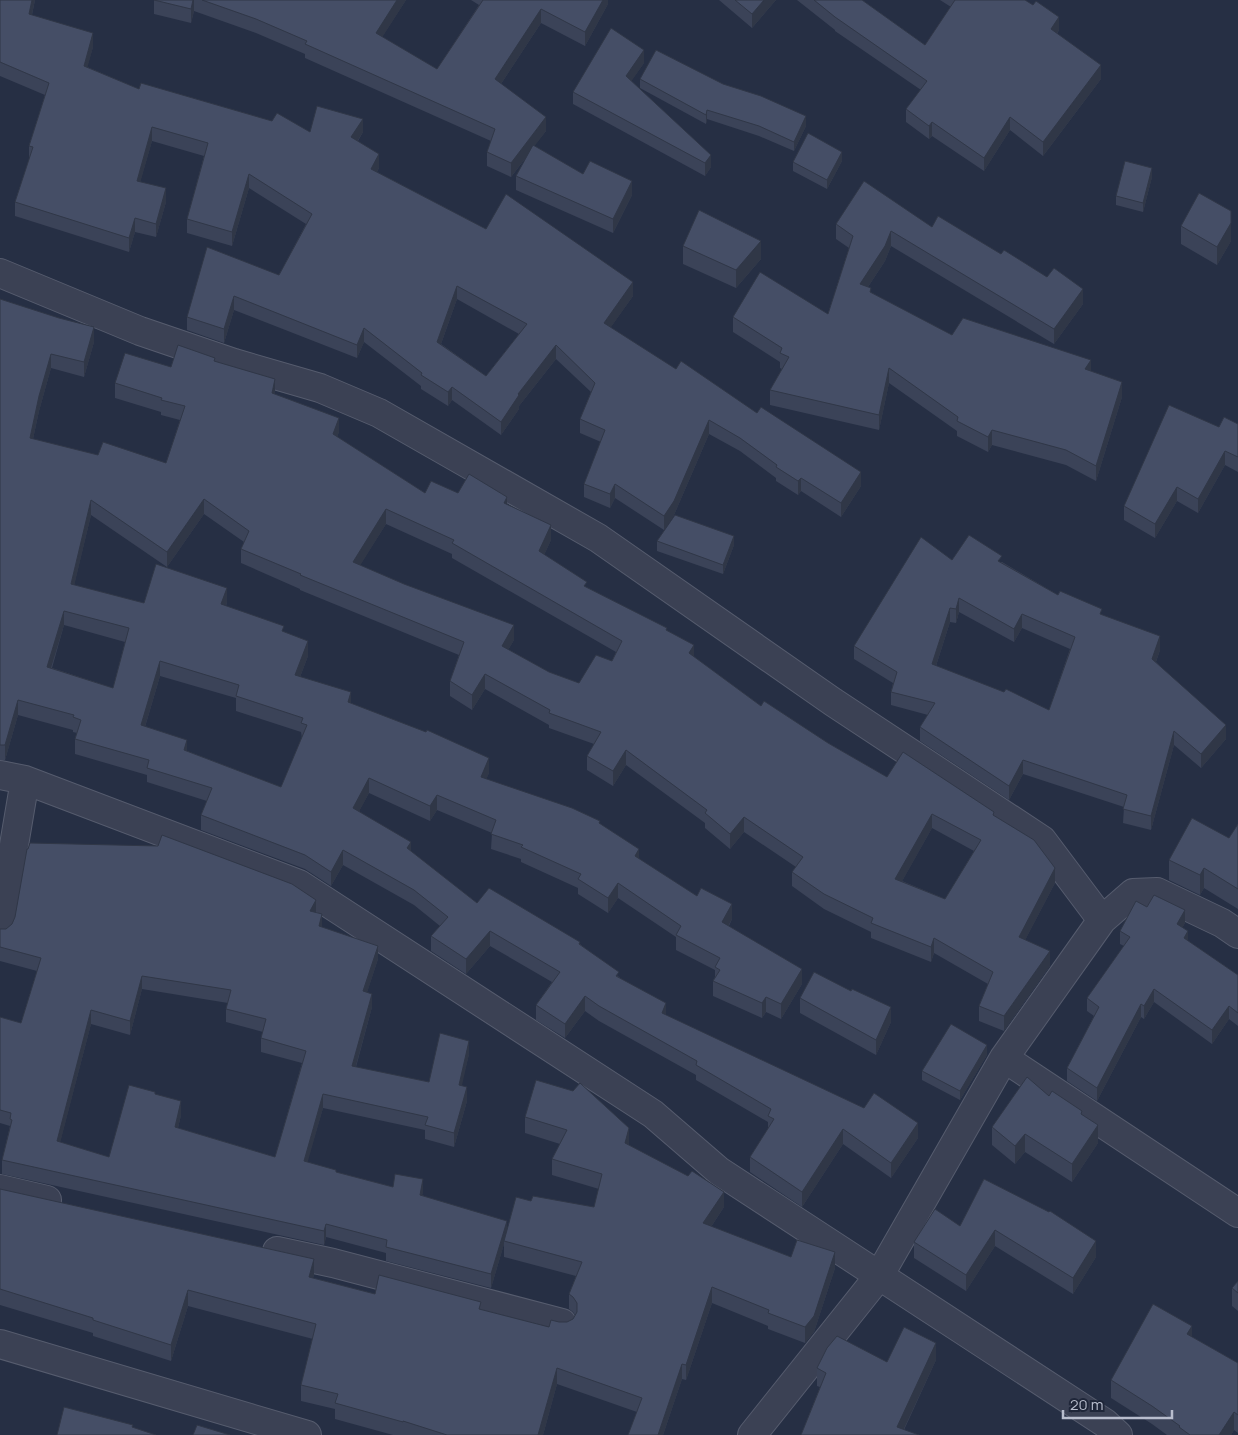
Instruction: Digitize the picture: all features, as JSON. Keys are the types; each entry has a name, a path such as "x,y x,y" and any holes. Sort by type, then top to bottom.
{"street":[{"path":"0,273 140,331 234,363 320,388 379,414 598,538 832,702 1042,840 1102,920"},
{"path":"0,928 13,778 299,884 653,1114 719,1171 1105,1423 1118,1435"},
{"path":"752,1435 879,1276 1004,1058 1102,920 1133,892 1157,892 1222,923 1238,934"},
{"path":"1004,1058 1238,1214"},
{"path":"0,1189 66,1204"},
{"path":"256,1246 562,1323"},
{"path":"0,1344 307,1435"}],"building":[{"path":"0,0 32,0 29,14 93,33 84,66 139,89 141,83 272,121 277,113 310,132 317,106 363,119 351,137 379,154 371,169 486,229 506,194 633,282 604,323 676,369 681,361 757,413 761,407 861,472 841,503 801,478 798,481 776,467 777,465 740,438 709,420 674,501 664,516 615,484 610,494 584,484 605,430 580,419 595,383 556,345 518,394 501,422 452,387 448,392 421,375 422,373 364,328 357,345 234,296 224,329 187,317 207,247 279,275 312,214 249,174 232,232 187,219 208,143 152,127 137,181 166,188 156,224 135,218 129,238 15,202 33,147 29,146 49,83 0,62","holes":["457,286 527,324 486,376 437,342"]},
{"path":"154,0 193,0 191,9"},
{"path":"202,0 397,0 376,33 437,69 483,0 603,0 585,32 541,9 495,79 546,117 511,163 487,152 495,129 305,44 307,41 256,19"},
{"path":"735,0 764,0 752,14"},
{"path":"814,0 862,0 925,45 955,0 1025,0 1033,5 1036,1 1059,17 1051,29 1101,65 1043,142 1010,117 984,158 932,122 929,126 906,109 927,81 835,17"},
{"path":"611,28 644,50 626,76 711,155 705,163 573,92"},
{"path":"656,50 723,84 761,96 806,116 794,142 759,126 707,110 706,115 640,79"},
{"path":"808,133 842,152 827,180 793,162"},
{"path":"533,145 583,174 590,161 632,181 613,219 516,176"},
{"path":"1125,161 1152,168 1143,203 1116,196"},
{"path":"864,181 932,227 938,216 1001,254 1004,250 1047,277 1054,268 1083,289 1054,329 891,231 885,246 860,284 871,288 870,292 952,335 963,318 1091,360 1085,369 1122,382 1096,466 1066,450 992,430 988,437 957,421 958,417 889,368 879,415 770,390 789,357 780,353 782,348 733,317 760,272 828,314 853,236 836,224"},
{"path":"1199,193 1231,211 1231,223 1217,247 1181,226"},
{"path":"699,210 761,241 736,270 683,246"},
{"path":"0,299 94,327 84,362 51,354 30,438 98,455 103,442 166,463 185,406 161,400 162,398 115,383 125,353 171,367 178,345 215,358 214,361 275,379 272,393 339,418 333,434 425,493 431,481 458,493 469,474 507,497 504,503 551,525 539,551 587,582 584,586 667,628 666,630 694,645 689,653 761,706 764,701 828,743 887,777 903,752 994,812 993,815 1034,840 1055,868 1019,937 1050,951 1004,1016 979,1006 993,972 934,938 931,947 871,923 873,918 824,894 792,872 803,857 744,817 730,834 705,813 707,810 626,750 613,771 587,756 601,732 549,713 550,710 485,674 472,695 450,681 464,642 241,549 249,531 204,499 167,552 91,500 71,584 144,603 156,564 227,588 221,604 284,626 282,631 308,641 295,675 351,692 348,702 426,732 427,730 489,758 481,777 572,808 600,821 599,823 639,849 635,856 697,896 701,888 732,904 722,922 802,969 781,1004 766,997 762,1003 713,981 720,970 715,967 720,958 676,935 681,926 618,883 608,898 578,879 581,874 521,847 523,845 491,834 496,820 437,795 430,806 369,778 353,808 411,842 407,848 477,903 489,888 580,942 579,944 619,972 616,976 666,1003 662,1013 864,1108 874,1093 918,1123 891,1163 843,1129 802,1192 750,1157 774,1119 768,1116 771,1109 696,1065 697,1061 599,1006 585,996 565,1024 536,1005 560,972 490,931 466,959 431,936 448,917 414,890 343,850 331,872 305,855 201,815 212,788 147,768 149,760 75,739 81,720 73,717 74,715 18,700 5,745 0,745","holes":["386,509 454,540 452,543 622,641 612,661 596,655 579,683 549,672 502,646 514,625 404,584 353,562","64,611 129,628 113,688 47,667","160,661 239,685 236,696 303,718 301,723 307,725 281,787 184,750 187,740 141,725","932,814 981,840 945,899 895,879"]},
{"path":"1169,405 1219,427 1224,417 1238,424 1238,457 1225,451 1198,499 1177,487 1155,524 1124,506"},
{"path":"675,515 734,536 723,565 657,541"},
{"path":"969,535 1002,556 998,561 1058,595 1060,591 1102,609 1100,614 1160,636 1152,659 1226,725 1201,754 1174,731 1151,816 1123,809 1127,795 1023,760 1009,786 920,727 935,703 891,692 897,672 854,646 921,537 952,560","holes":["959,598 1014,629 1022,614 1075,637 1049,710 1006,689 1004,692 932,664 950,608 956,609"]},
{"path":"1192,818 1229,838 1238,824 1238,889 1204,868 1200,875 1169,860"},
{"path":"162,835 292,884 316,900 310,911 322,914 319,926 378,946 363,991 372,994 352,1066 429,1082 440,1033 469,1041 459,1085 467,1087 454,1133 425,1125 428,1117 323,1094 304,1161 336,1170 336,1172 393,1187 395,1174 423,1179 420,1195 507,1221 491,1274 386,1247 387,1240 326,1224 324,1231 2,1160 12,1120 10,1119 11,1113 0,1110 0,1017 21,1023 41,958 0,947 0,929 6,929 12,924 15,917 27,849 30,843 158,846","holes":["142,976 231,990 226,1009 266,1019 261,1038 306,1051 275,1157 175,1127 181,1101 129,1085 109,1157 57,1141 91,1010 130,1021"]},
{"path":"1154,895 1185,910 1177,924 1188,931 1184,938 1238,975 1238,1013 1229,1006 1212,1030 1154,989 1144,1006 1141,1004 1097,1088 1067,1068 1099,1007 1087,998 1130,937 1120,931 1136,901 1147,907"},
{"path":"814,972 851,991 852,989 891,1007 876,1040 800,998"},
{"path":"951,1024 987,1045 960,1091 922,1071"},
{"path":"1027,1077 1049,1096 1052,1091 1082,1111 1081,1114 1098,1125 1072,1164 1025,1134 1015,1146 992,1127"},
{"path":"536,1080 573,1091 580,1083 629,1128 625,1143 688,1176 692,1171 724,1192 703,1223 791,1257 797,1240 835,1252 814,1316 805,1327 768,1313 769,1310 712,1287 686,1365 682,1364 658,1435 628,1435 642,1398 557,1368 538,1435 447,1435 335,1403 338,1394 301,1385 316,1324 188,1290 171,1345 0,1289 0,1189 314,1259 309,1277 375,1294 379,1275 481,1302 479,1309 549,1327 551,1320 567,1322 573,1319 577,1312 577,1303 569,1294 582,1262 504,1241 516,1197 531,1201 533,1196 594,1207 602,1174 552,1159 567,1130 525,1117"},
{"path":"984,1179 1050,1211 1096,1241 1073,1278 995,1230 966,1275 914,1242 935,1209 960,1226"},
{"path":"1238,1281 1238,1293 1232,1288"},
{"path":"1153,1304 1192,1326 1187,1334 1238,1363 1238,1415 1234,1412 1219,1435 1190,1435 1152,1406 1111,1380"},
{"path":"904,1327 936,1343 897,1427 919,1435 801,1435 826,1373 817,1368 827,1348 837,1336 887,1362"},
{"path":"64,1407 133,1425 132,1427 156,1435 57,1435"},
{"path":"197,1425 230,1435 193,1435"}]}
